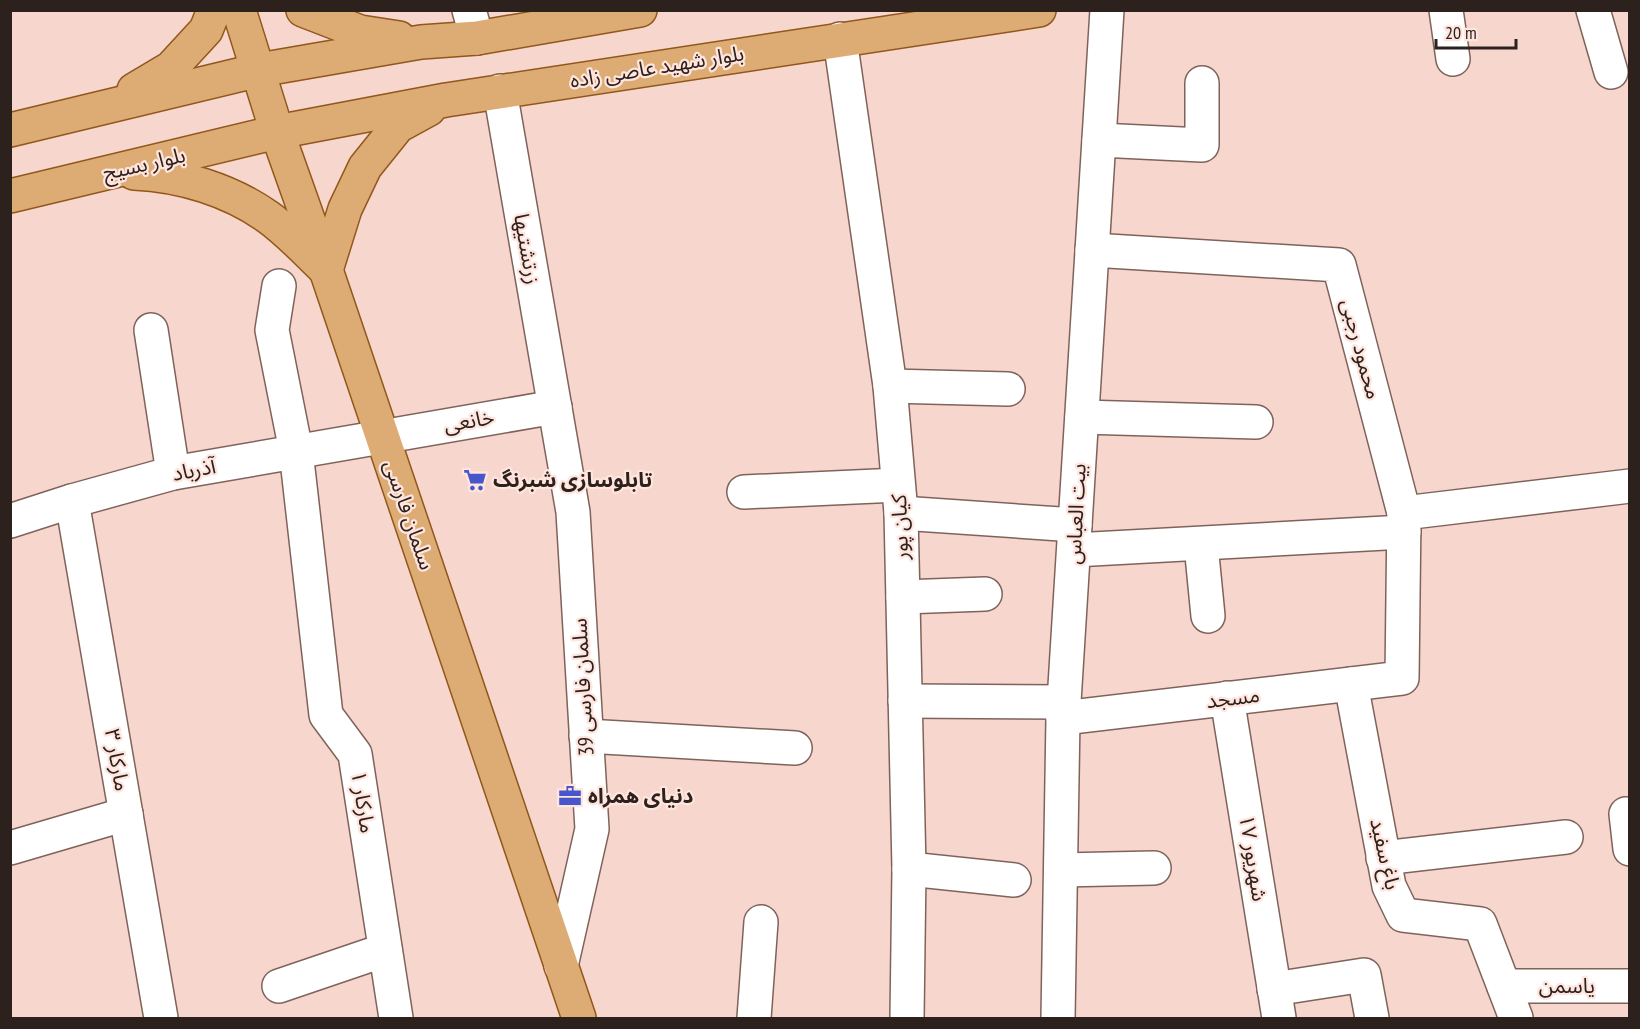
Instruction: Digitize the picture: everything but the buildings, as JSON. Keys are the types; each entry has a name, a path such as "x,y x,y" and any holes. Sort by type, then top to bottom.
{"main road":[{"path":"103,108 171,68 206,30 214,10"},
{"name":"سلمان فارسی","path":"239,10 277,132 326,270 579,1018"},
{"path":"303,10 360,32 421,42"},
{"name":"بلوار شهید عاصی زاده","path":"277,132 500,91 840,39 922,19 1039,10"},
{"path":"10,130 259,70 421,42 473,24 635,11"},
{"path":"112,171 161,174 210,188 243,201 289,234 326,270 345,209 364,167 398,126 446,100"},
{"name":"بلوار بسیج","path":"10,196 277,132"}],"street":[{"name":"بیت العباس","path":"1058,1018 1064,710 1107,10"},
{"path":"1446,10 1453,59"},
{"path":"1593,10 1611,72"},
{"name":"کیان پور","path":"840,39 890,387 900,499 909,869 907,1018"},
{"path":"1099,140 1202,145 1202,83"},
{"name":"زرتشتیها","path":"500,91 555,407"},
{"name":"محمود رجبی","path":"1092,250 1339,265 1404,523 1402,678"},
{"name":"مارکار ۱","path":"279,286 272,330 296,451 326,715 355,754 396,1018"},
{"path":"152,330 173,472"},
{"path":"890,387 1008,389"},
{"name":"خانعی","path":"382,436 555,407"},
{"name":"سلمان فارسی 39","path":"555,407 573,512 591,829 561,966"},
{"path":"1082,417 1256,422"},
{"name":"آذرباد","path":"10,521 173,472 382,436"},
{"path":"744,492 900,499 1074,538 1201,544 1404,523 1629,486"},
{"name":"مارکار ۳","path":"72,501 161,1018"},
{"path":"1201,544 1208,615"},
{"path":"903,597 985,594"},
{"name":"مسجد","path":"905,701 1064,710 1227,698 1402,678"},
{"name":"باغ سفید","path":"1351,684 1389,886 1403,915 1480,924 1504,986"},
{"name":"۱۷ شهریور","path":"1227,698 1277,1004"},
{"path":"586,736 795,748"},
{"path":"10,848 126,814"},
{"path":"1626,814 1629,849"},
{"path":"1383,858 1566,837"},
{"path":"1060,870 1154,868"},
{"path":"909,869 1014,880"},
{"path":"754,1018 761,922"},
{"path":"279,986 385,950"},
{"path":"1277,1004 1364,975 1372,1018"},
{"path":"1504,986 1516,1018"},
{"name":"یاسمن","path":"1504,986 1629,986"}],"place":[{"name":"تابلوسازی شبرنگ","path":"475,480"},
{"name":"دنیای همراه","path":"570,796"}]}
